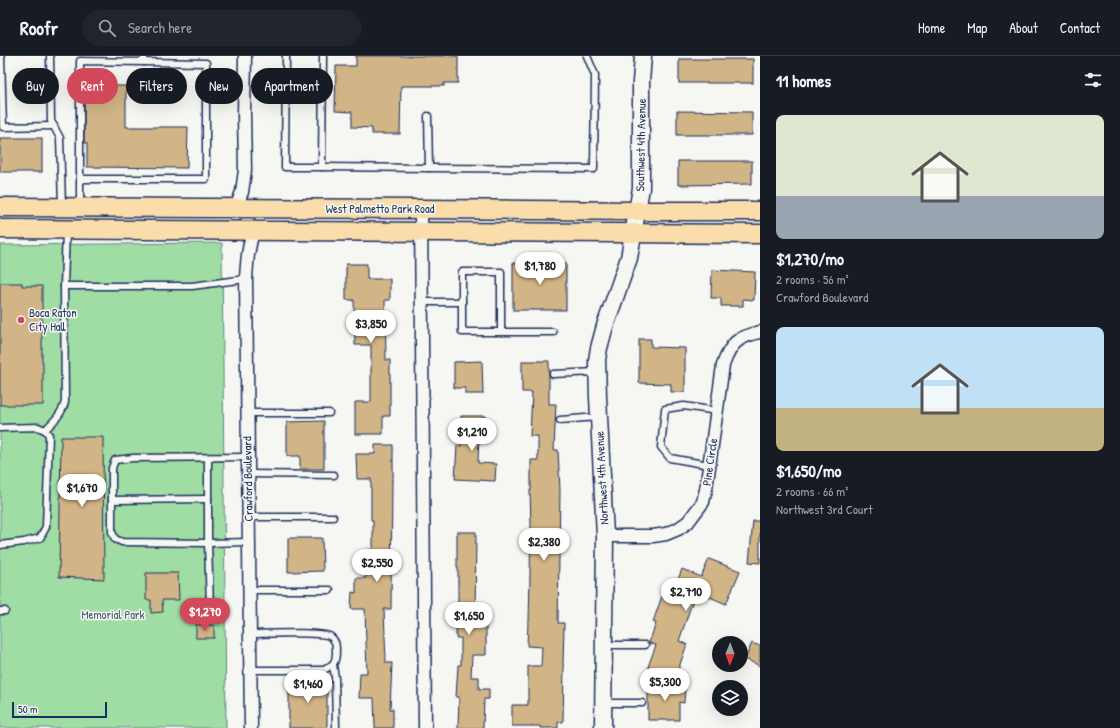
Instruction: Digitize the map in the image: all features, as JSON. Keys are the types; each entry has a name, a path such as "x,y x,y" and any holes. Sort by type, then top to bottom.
{"main road":[{"name":"West Palmetto Park Road","path":"0,207 760,211"},
{"path":"198,230 227,218 236,208"},
{"path":"254,230 264,221 302,209"},
{"name":"West Palmetto Park Road","path":"0,229 760,234"}],"street":[{"path":"236,208 242,192 245,170 245,56"},
{"name":"Southwest 4th Avenue","path":"634,233 641,188 641,82 643,56"},
{"path":"421,209 425,728"},
{"name":"Crawford Boulevard","path":"251,728 246,279 248,250 254,230"},
{"name":"Northwest 4th Avenue","path":"603,728 605,536 596,372 602,335 629,258 634,233"},
{"name":"Pine Circle","path":"605,536 654,536 666,534 678,529 688,522 703,502 706,489 723,365 728,352 736,341 747,335 760,332"}],"lane":[{"path":"1,56 2,128 54,126"},
{"path":"50,56 51,121 60,138 62,207"},
{"path":"286,56 285,166 594,169 595,75 587,56"},
{"path":"322,167 323,56"},
{"path":"80,179 206,179 206,63 144,59 80,61 80,179 80,208"},
{"path":"428,116 428,168"},
{"path":"45,430 63,410 65,402 64,286 66,229"},
{"path":"501,332 501,272 462,272 462,332 501,332 553,332"},
{"path":"64,286 192,286 246,279"},
{"path":"421,302 462,302"},
{"path":"553,374 596,372"},
{"path":"709,465 670,458 661,447 665,409 684,406 717,411"},
{"path":"247,413 329,413"},
{"path":"560,420 599,416"},
{"path":"0,428 38,427 45,430 49,435 46,528 40,538 0,545"},
{"path":"248,457 133,458 115,460 112,468 112,532 115,540 122,542 249,542"},
{"path":"208,458 210,608"},
{"path":"248,474 334,475"},
{"path":"112,500 208,499"},
{"path":"249,517 333,518"},
{"path":"249,590 330,590"},
{"path":"250,634 319,633 330,636 336,642 336,658 333,665 335,678 336,728"},
{"path":"604,645 645,645"},
{"path":"250,670 324,670 333,665"},
{"path":"603,704 642,703"}],"green space":[{"name":"Memorial Park","path":"222,243 226,728 0,728 0,245"}],"building":[{"path":"356,56 458,56 458,83 444,83 444,86 401,86 400,134 372,134 372,128 352,127 352,112 335,111 336,66 356,66"},
{"path":"679,59 753,59 753,83 679,83"},
{"path":"118,86 126,86 126,127 188,127 187,168 87,167 87,143 84,143 84,104 118,104"},
{"path":"677,111 752,112 752,135 677,135"},
{"path":"0,138 42,138 42,172 0,172"},
{"path":"678,161 752,161 752,184 678,185"},
{"path":"513,263 566,263 566,310 513,310"},
{"path":"346,264 367,264 367,279 390,279 390,300 385,300 386,360 390,360 390,416 383,416 383,434 355,434 355,402 371,402 371,345 355,345 354,300 346,300"},
{"path":"712,270 755,272 754,300 743,299 743,306 721,306 721,298 711,298"},
{"path":"0,283 22,283 22,286 42,286 43,405 0,405"},
{"path":"639,339 651,339 651,347 685,348 685,392 671,392 671,384 639,383"},
{"path":"482,361 483,394 465,394 465,388 454,388 454,362"},
{"path":"522,361 549,361 549,404 556,404 554,450 558,450 560,490 558,623 564,623 563,722 558,722 558,728 540,728 540,726 512,726 512,705 528,705 528,666 541,666 542,647 527,646 529,622 531,460 538,460 538,436 530,436 532,392 522,392"},
{"path":"461,416 485,416 485,434 479,434 478,463 496,464 495,481 455,479 457,445 461,446"},
{"path":"324,421 324,469 300,469 300,456 287,456 287,422"},
{"path":"61,437 103,437 104,579 59,577"},
{"path":"375,445 393,445 391,609 384,609 386,663 392,663 390,709 393,709 393,728 375,728 374,698 359,698 360,673 367,673 365,609 351,609 352,592 356,593 356,578 366,578 366,550 373,549 371,479 357,479 356,454 375,454"},
{"path":"753,521 760,521 760,563 749,562"},
{"path":"457,532 476,532 475,620 486,620 486,655 472,655 471,677 479,677 479,689 489,689 489,699 484,699 483,728 458,728 459,697 456,697 458,665 461,665 461,638 456,638 456,620 458,620"},
{"path":"288,538 322,538 323,571 288,572"},
{"path":"709,559 740,571 726,604 696,591 679,641 687,644 676,676 648,667 656,645 649,643 656,623 653,622 664,590 673,593 682,569 701,577"},
{"path":"146,573 178,573 179,600 162,600 163,612 151,613 151,600 146,600"},
{"path":"196,625 214,625 214,638 196,638"},
{"path":"752,643 760,646 760,666 748,660 748,652"},
{"path":"289,679 327,679 327,728 289,728"},
{"path":"648,686 685,686 684,703 679,702 679,720 648,720"}],"place":[{"name":"Boca Raton City Hall","path":"21,320"}]}
